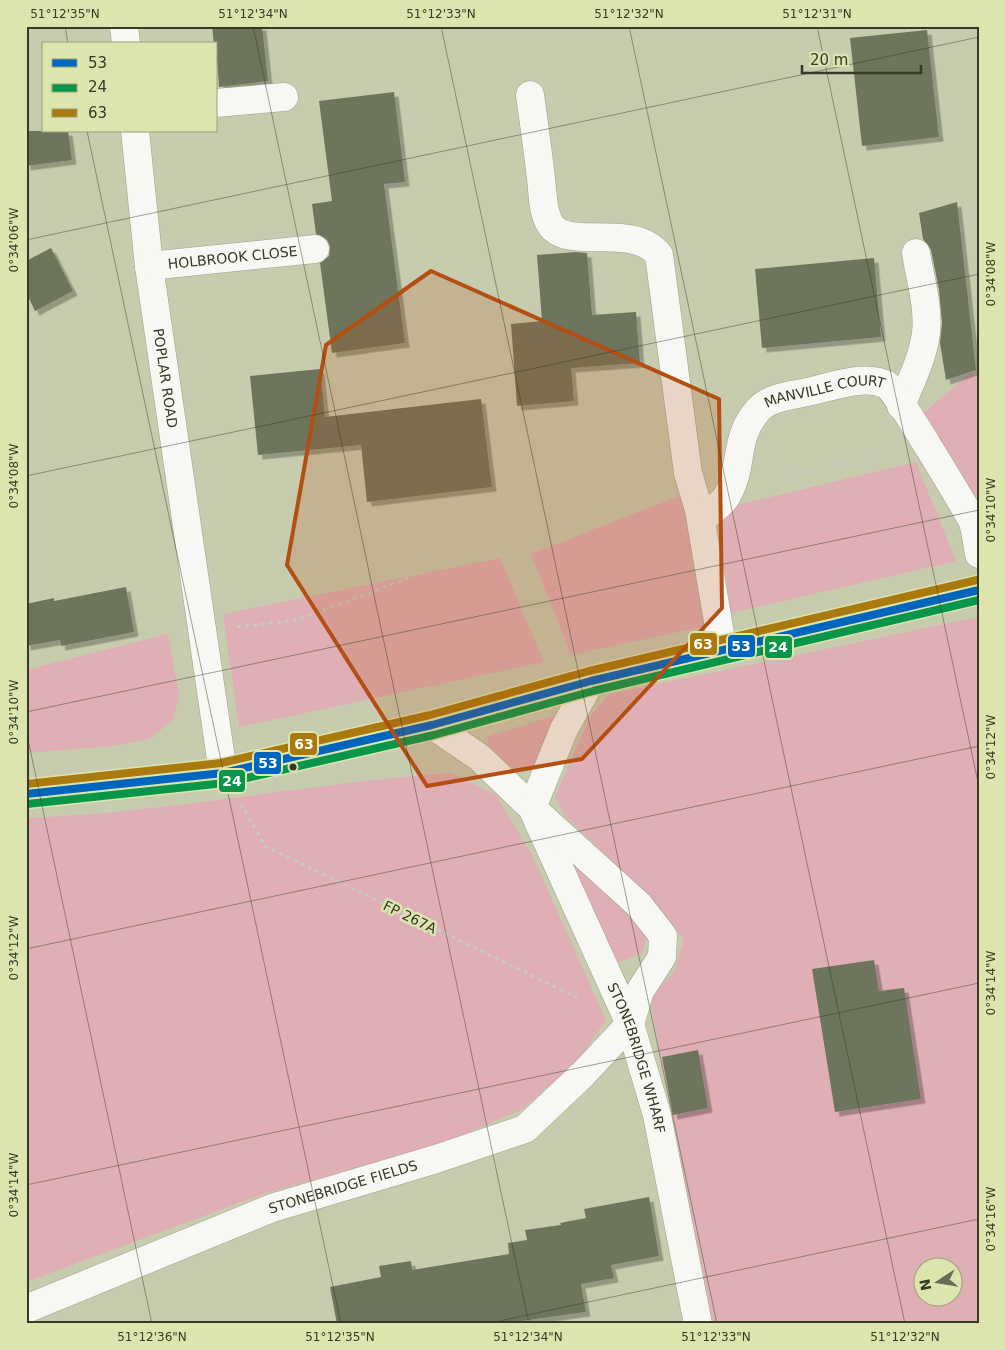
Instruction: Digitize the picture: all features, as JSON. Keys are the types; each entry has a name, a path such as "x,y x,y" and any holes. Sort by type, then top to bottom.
{"street":[{"path":"124,26 126,42"},
{"path":"530,95 544,206 550,223 556,231 573,236 622,237 642,241 652,245 659,255 682,429 693,491 701,520 723,650"},
{"path":"218,103 284,97"},
{"name":"POPLAR ROAD","path":"135,132 149,266 223,773"},
{"name":"HOLBROOK CLOSE","path":"149,266 316,249"},
{"path":"901,406 920,357 926,332 925,304 916,253"},
{"name":"MANVILLE COURT","path":"701,520 727,496 733,483 740,445 748,423 761,407 777,399 856,382 874,381 888,386 976,518 979,554"},
{"path":"26,794 223,773 432,725 591,681 979,590"},
{"path":"591,681 564,729 532,808 639,905 663,936 662,958 640,991 630,1024"},
{"name":"STONEBRIDGE WHARF","path":"432,725 480,757 532,808 630,1024 657,1114 698,1324"},
{"name":"STONEBRIDGE FIELDS","path":"26,1309 272,1208 436,1159 525,1129 583,1074 630,1024"}],"path":[{"path":"733,483 876,457 924,441"},
{"path":"202,630 298,620 509,540 693,491"},
{"name":"FP 267A","path":"223,773 265,846 630,1024"}],"highlighted area":[{"path":"431,271 719,399 722,608 582,759 427,786 287,565 326,345"}],"shaded area":[{"path":"971,372 979,381 979,490 972,505 921,415"},
{"path":"916,462 956,561 731,613 716,510"},
{"path":"689,492 711,625 571,655 531,554"},
{"path":"500,558 544,662 239,727 223,614"},
{"path":"979,617 979,1324 713,1324 649,996 674,972 684,940 655,902 565,816 555,796 591,715 610,694"},
{"path":"168,634 179,696 173,720 149,739 112,746 26,753 26,670"},
{"path":"560,714 536,770 510,770 487,746 489,736"},
{"path":"451,773 496,795 532,855 606,1020 578,1060 523,1109 446,1142 263,1194 26,1282 26,818 132,810"},
{"path":"567,858 576,858 647,936 642,953 614,964"}],"building":[{"path":"212,26 262,26 268,81 219,87 218,42 214,42"},
{"path":"927,30 939,137 862,146 850,38"},
{"path":"394,92 405,182 384,184 405,343 332,353 320,263 329,256 330,247 327,239 316,234 312,204 332,201 319,101"},
{"path":"26,131 68,132 72,160 26,166"},
{"path":"957,202 976,370 946,380 940,343 942,323 939,290 931,250 923,239 919,213"},
{"path":"51,248 73,291 35,311 26,292 26,261"},
{"path":"587,253 592,315 636,312 640,363 571,368 574,401 517,406 511,324 542,321 537,255"},
{"path":"874,258 881,337 762,348 755,269"},
{"path":"320,369 325,417 481,399 492,487 367,502 361,445 258,455 250,376"},
{"path":"126,587 134,632 61,646 60,640 26,646 26,604 54,598 54,601"},
{"path":"874,960 879,991 904,988 921,1099 835,1112 812,969"},
{"path":"698,1050 708,1108 673,1115 662,1057"},
{"path":"649,1197 659,1256 611,1265 614,1278 581,1284 586,1312 501,1324 337,1324 330,1287 381,1277 379,1266 411,1261 412,1270 509,1254 508,1243 527,1240 525,1230 561,1225 560,1223 586,1218 584,1209"}],"transit line":[{"name":"63","path":"26,784 221,763 430,715 589,671 977,580"},
{"name":"53","path":"26,794 223,773 432,725 591,681 979,590"},
{"name":"24","path":"27,804 225,783 434,735 593,691 979,600"}]}
